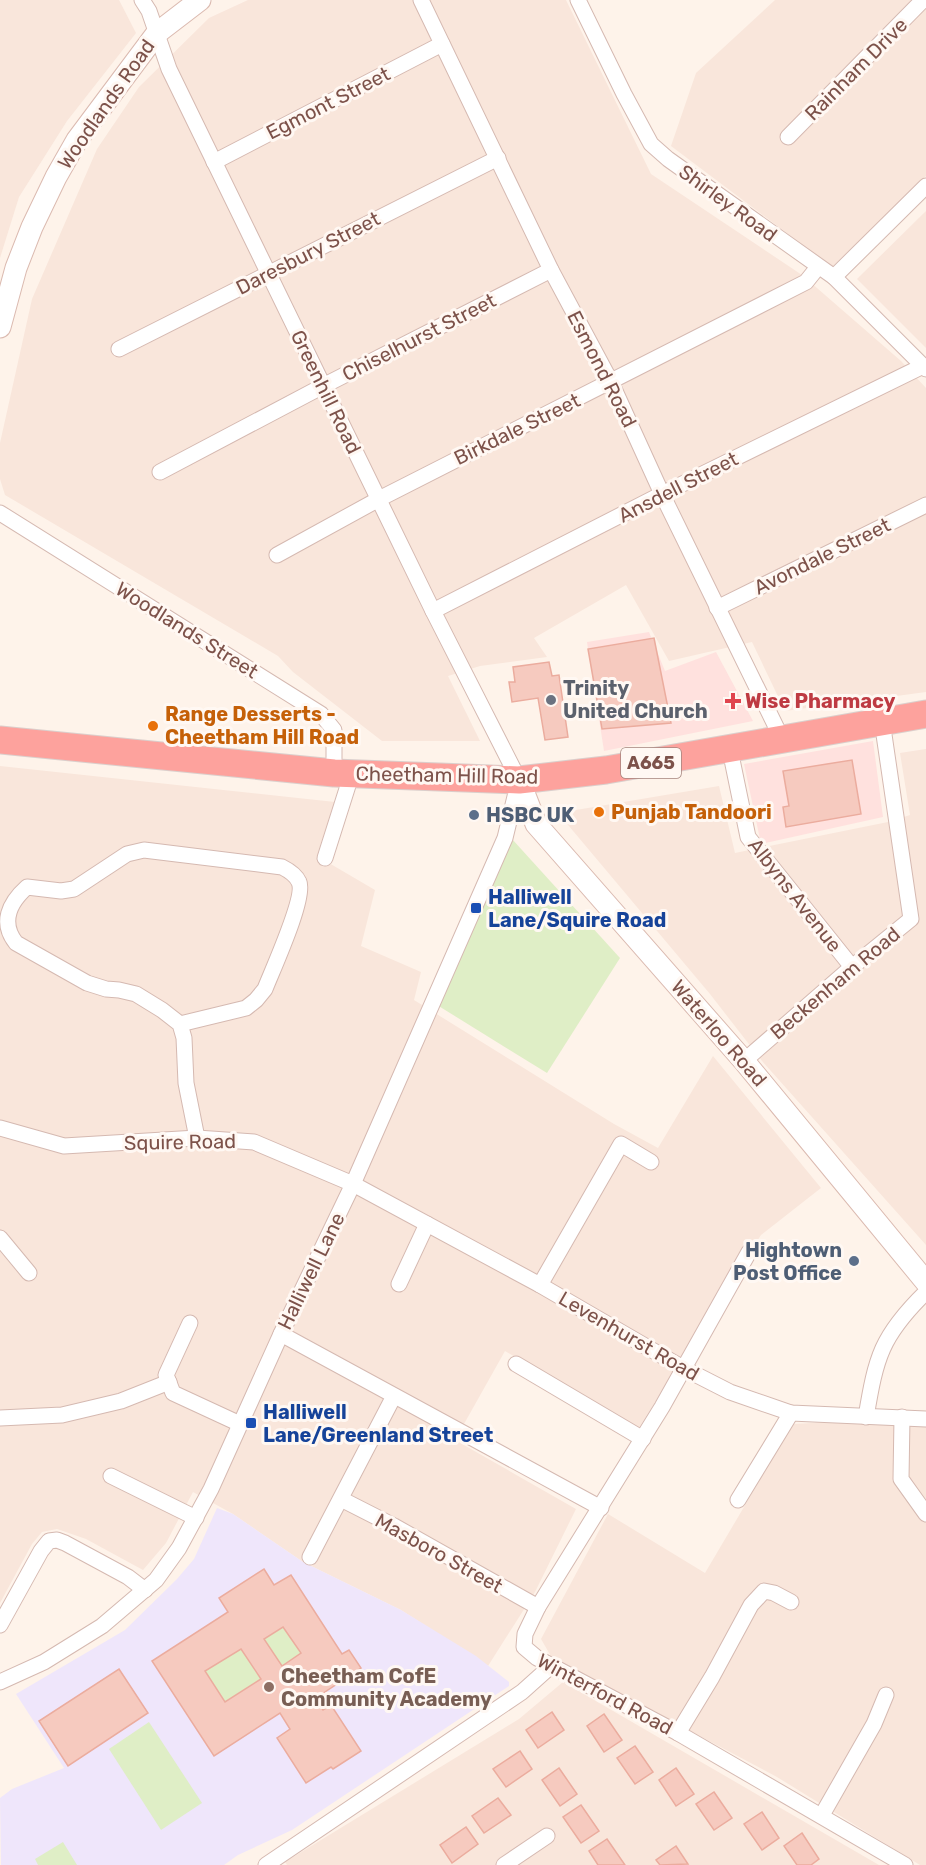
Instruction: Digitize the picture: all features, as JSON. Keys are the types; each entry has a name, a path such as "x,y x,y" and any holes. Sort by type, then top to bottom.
{"highway":[{"name":"Cheetham Hill Road","path":"0,740 343,773 519,780 606,770 730,750 926,714"}],"main road":[{"name":"Woodlands Road","path":"0,327 16,268 39,210 77,140 100,106 157,33 200,0"},
{"name":"Waterloo Road","path":"519,780 536,825 744,1061 926,1282"}],"street":[{"name":"Greenhill Road","path":"142,0 149,11 169,69 378,499 519,780"},
{"name":"Esmond Road","path":"421,0 551,270 611,382 662,494 782,739"},
{"name":"Shirley Road","path":"578,0 651,144 676,165 834,277 925,367"},
{"name":"Rainham Drive","path":"788,137 924,0"},
{"name":"Egmont Street","path":"214,162 442,44"},
{"name":"Daresbury Street","path":"119,349 498,158"},
{"path":"834,277 926,186"},
{"name":"Birkdale Street","path":"277,555 378,499 806,282 818,267"},
{"name":"Chiselhurst Street","path":"160,472 551,270"},
{"name":"Ansdell Street","path":"434,611 662,494 925,367"},
{"name":"Avondale Street","path":"717,608 926,505"},
{"name":"Woodlands Street","path":"0,513 321,714 334,730 343,773 325,858"},
{"name":"Beckenham Road","path":"744,1061 911,919 882,721"},
{"name":"Albyns Avenue","path":"730,750 748,837 852,967"},
{"name":"Halliwell Lane","path":"0,1682 44,1662 102,1626 162,1573 196,1518 353,1184 504,838 519,780"},
{"path":"180,1024 246,1008 265,989 299,900 300,882 291,872 282,867 136,850 74,889 61,891 27,887 18,895 8,913 6,927 8,934 16,943 87,983 136,994 180,1024 184,1038 186,1083 197,1138"},
{"name":"Squire Road","path":"0,1128 64,1146 197,1138 255,1142 353,1184"},
{"path":"540,1285 621,1144 651,1162"},
{"name":"Levenhurst Road","path":"353,1184 540,1285 683,1368 730,1392 791,1413 926,1419"},
{"path":"399,1284 427,1224"},
{"path":"0,1238 29,1273"},
{"name":"Winterford Road","path":"749,1252 643,1438 538,1607 525,1634 524,1647 537,1658 678,1733 905,1865"},
{"path":"866,1417 877,1358 896,1324 926,1292"},
{"path":"190,1323 166,1375 173,1394 240,1424"},
{"path":"281,1334 601,1508"},
{"path":"516,1364 643,1438"},
{"path":"0,1418 62,1415 121,1401 169,1383"},
{"path":"310,1557 394,1396"},
{"path":"738,1500 791,1413"},
{"path":"902,1417 901,1479 926,1514"},
{"path":"111,1476 196,1518"},
{"name":"Masboro Street","path":"341,1499 394,1526 538,1607"},
{"path":"0,1625 49,1541 57,1540 65,1543 145,1590"},
{"path":"678,1733 751,1605 764,1591 774,1593 791,1602"},
{"path":"268,1864 522,1692 551,1666"},
{"path":"822,1815 874,1724 886,1695"},
{"path":"504,1865 547,1836"}],"shaded area":[{"path":"0,0 119,0 136,33 67,121 19,197 0,258"},
{"path":"248,0 566,0 651,174 802,275 901,361 926,388 926,692 785,711 752,642 669,661 626,585 534,638 547,657 480,666 448,676 480,741 382,741 293,672 278,656 5,495 0,479 0,443 32,299 97,149 139,87 209,18"},
{"path":"775,0 926,0 926,176 832,267 671,146 696,73"},
{"path":"926,211 926,348 857,279"},
{"path":"649,632 665,671 716,652 753,721 604,751 587,642"},
{"path":"873,741 883,817 761,844 744,764"},
{"path":"926,749 926,1245 762,1061 710,994 558,813 719,786 735,853 888,822 910,815 900,753"},
{"path":"0,766 335,802 317,856 375,890 361,946 421,972 414,1000 614,1124 658,1148 713,1056 821,1188 761,1235 638,1429 505,1351 455,1440 576,1509 535,1592 488,1666 401,1610 303,1562 233,1514 193,1492 166,1543 143,1570 86,1539 57,1529 42,1532 32,1544 0,1603"},
{"path":"926,1417 926,1865 920,1865 777,1777 552,1658 541,1639 608,1514 705,1573 793,1424"},
{"name":"Cheetham CofE Community Academy","path":"217,1508 233,1514 303,1562 401,1610 476,1656 509,1682 509,1686 292,1830 238,1855 224,1865 1,1865 0,1798 12,1789 64,1768 16,1694 125,1630 194,1559"},
{"path":"563,1682 879,1865 287,1865 285,1862 519,1719"}],"green space":[{"path":"512,839 620,958 547,1073 437,1005"},
{"path":"283,1627 301,1653 282,1666 264,1639"},
{"path":"241,1649 261,1679 225,1702 205,1671"},
{"path":"149,1722 202,1803 161,1830 109,1749"},
{"path":"63,1842 77,1865 38,1865 35,1859"}],"building":[{"path":"654,638 671,723 602,729 588,649"},
{"name":"Trinity United Church","path":"549,662 552,676 559,675 568,737 545,740 538,698 512,702 509,682 515,682 513,667"},
{"path":"852,760 861,814 786,827 783,807 789,806 783,771"},
{"path":"264,1569 274,1585 291,1575 342,1654 349,1650 361,1668 316,1698 323,1710 331,1705 361,1751 306,1783 277,1738 290,1729 280,1713 214,1756 152,1661 228,1612 219,1598","holes":["283,1627 301,1653 282,1666 264,1639","241,1649 261,1679 225,1702 205,1671"]},
{"path":"119,1669 148,1713 68,1766 39,1721"},
{"path":"552,1712 564,1730 538,1748 526,1730"},
{"path":"604,1714 622,1740 604,1752 587,1726"},
{"path":"635,1746 653,1772 635,1784 617,1758"},
{"path":"520,1751 532,1769 506,1787 493,1769"},
{"path":"559,1768 577,1794 560,1806 542,1780"},
{"path":"676,1768 694,1794 676,1806 659,1780"},
{"path":"714,1792 732,1818 714,1830 696,1804"},
{"path":"498,1798 511,1815 484,1833 472,1816"},
{"path":"581,1805 599,1831 581,1843 563,1817"},
{"path":"762,1812 779,1838 762,1850 744,1824"},
{"path":"466,1827 478,1844 452,1863 440,1845"},
{"path":"802,1833 819,1859 811,1865 797,1865 784,1846"},
{"path":"607,1839 625,1865 598,1865 589,1851"},
{"path":"676,1846 688,1864 660,1865 656,1860"}],"place":[{"name":"Trinity United Church","path":"551,700"},
{"name":"Wise Pharmacy","path":"733,701"},
{"name":"Range Desserts - Cheetham Hill Road","path":"153,726"},
{"name":"Punjab Tandoori","path":"599,812"},
{"name":"HSBC UK","path":"474,815"},
{"name":"Halliwell Lane/Squire Road","path":"476,908"},
{"name":"Hightown Post Office","path":"854,1261"},
{"name":"Halliwell Lane/Greenland Street","path":"251,1423"},
{"name":"Cheetham CofE Community Academy","path":"269,1687"}]}
